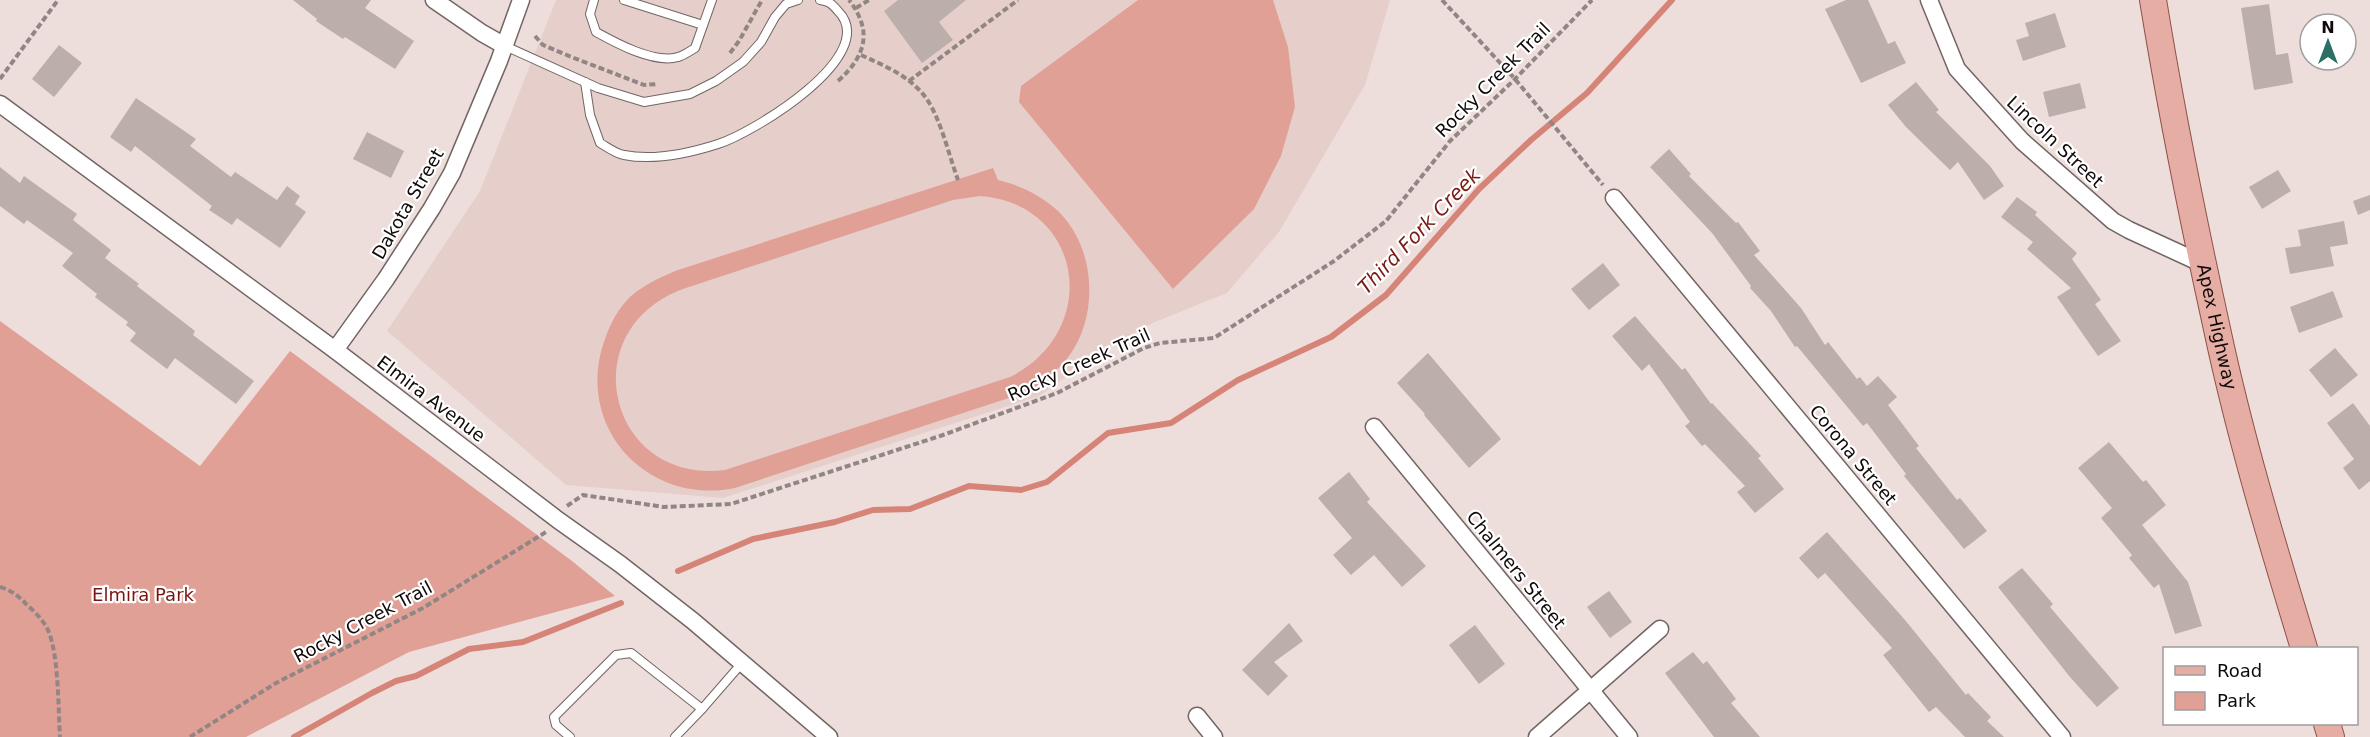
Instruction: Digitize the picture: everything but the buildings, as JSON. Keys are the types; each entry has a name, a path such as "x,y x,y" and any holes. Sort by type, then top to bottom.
{"main road":[{"name":"Apex Highway","path":"2153,0 2172,110 2217,331 2246,446 2304,647"}],"street":[{"path":"434,0 505,46"},
{"name":"Dakota Street","path":"334,350 387,279 447,182 505,46 521,0"},
{"name":"Lincoln Street","path":"1929,0 1957,69 2022,141 2113,221 2203,264"},
{"name":"Elmira Avenue","path":"0,104 620,564 693,621 829,737"},
{"name":"Corona Street","path":"1614,198 2062,737"},
{"name":"Chalmers Street","path":"1374,427 1629,737"},
{"path":"1537,737 1660,629"},
{"path":"1197,716 1214,737"}],"lane":[{"path":"594,0 590,14 596,32 619,45 660,58 678,57 695,48 712,0"},
{"path":"624,0 645,3 703,25"},
{"path":"505,46 598,88 644,102 690,94 716,81 743,62 761,42 775,17 786,4 798,0"},
{"path":"585,82 590,115 600,143 622,155 650,158 719,144 761,123 793,103 837,61 847,37 845,17 829,1 820,0"},
{"path":"570,737 556,725 554,717 616,655 631,653 702,709"},
{"path":"675,737 742,663"}],"path":[{"path":"0,79 58,0"},
{"path":"856,8 869,0"},
{"path":"909,81 1018,0"},
{"path":"1442,0 1515,79 1614,198"},
{"name":"Rocky Creek Trail","path":"569,502 583,495 664,507 731,504 943,435 1056,393 1144,348 1160,343 1214,338 1334,261 1386,221 1450,141 1515,79 1592,0"},
{"path":"861,56 892,69 909,81 928,100 958,180"},
{"name":"Rocky Creek Trail","path":"190,737 276,683 423,608 548,531"},
{"path":"0,587 12,592 25,602 48,630 55,664 60,737"}],"shaded area":[{"path":"556,0 1390,0 1365,85 1279,232 1227,293 1155,322 1111,345 1039,396 723,498 566,485 387,331 480,191"}],"green space":[{"path":"1138,0 1273,0 1288,47 1295,107 1281,156 1254,209 1173,289 1019,102 1021,86"},
{"path":"993,168 998,180 1023,188 1038,196 1053,206 1071,227 1086,263 1089,302 1079,340 1069,356 1050,376 1027,392 735,488 703,490 673,485 647,472 625,453 609,429 599,402 598,371 605,339 615,316 636,292 675,271","holes":["980,196 1015,204 1042,221 1059,245 1068,272 1068,302 1059,330 1039,356 1010,377 725,470 685,468 653,453 630,429 618,399 617,367 627,335 650,308 686,288 953,200"]},
{"name":"Elmira Park","path":"0,321 200,466 290,351 572,561 615,596 409,652 246,737 0,737"}],"waterway":[{"name":"Third Fork Creek","path":"678,571 753,539 835,522 873,510 910,509 969,486 1021,490 1047,482 1108,433 1171,423 1238,380 1331,337 1386,295 1479,189 1531,140 1587,93 1672,0"},
{"name":"Third Fork Creek","path":"294,737 372,693 396,681 416,676 469,649 523,642 621,603"}]}
